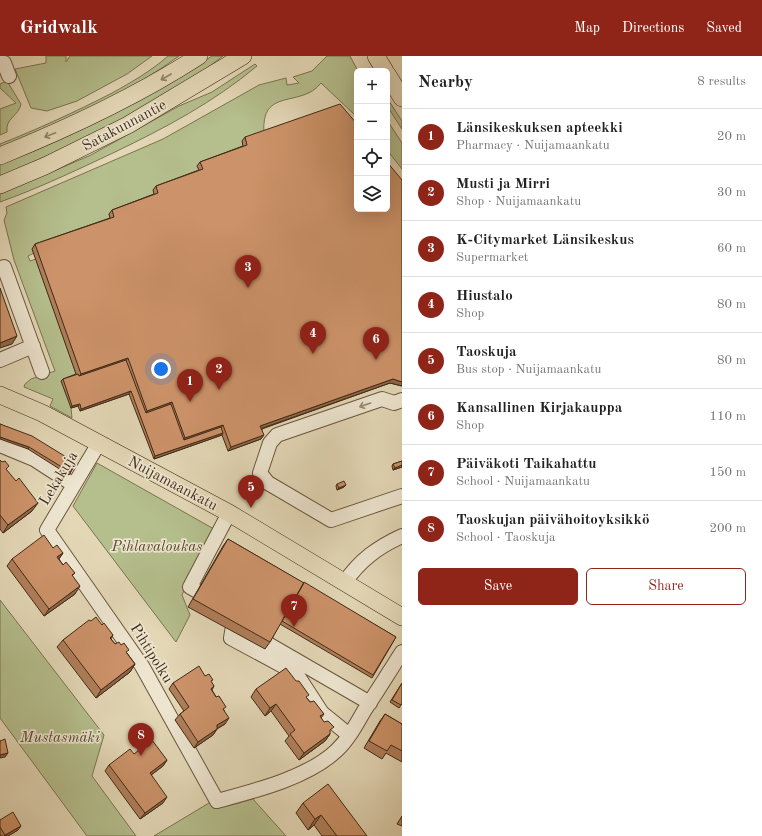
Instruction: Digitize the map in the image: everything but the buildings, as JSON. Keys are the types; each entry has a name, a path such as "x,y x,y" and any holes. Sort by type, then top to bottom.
{"main road":[{"name":"Satakunnantie","path":"0,156 74,126 141,91 199,56"},
{"name":"Satakunnantie","path":"0,184 45,166 128,125 243,56"},
{"path":"376,56 383,68"},
{"path":"390,79 402,98"},
{"name":"Nuijamaankatu","path":"0,395 42,413 229,513 402,617"}],"street":[{"path":"3,60 9,76"},
{"path":"4,268 42,372"},
{"path":"0,360 33,346"},
{"path":"402,400 394,403 382,399 277,435 270,443 260,473 268,483 331,520 402,496"},
{"name":"Lekakuja","path":"47,530 99,443"},
{"path":"0,445 34,459 74,485"},
{"path":"229,513 190,587 262,630 268,644 370,702"},
{"name":"Pihtipolku","path":"47,530 142,666 217,801 262,789 293,776 326,759 336,751 349,735"},
{"path":"345,582 367,556 402,536"},
{"path":"235,614 231,638 296,673 322,713 349,735 402,652"}],"green space":[{"path":"46,56 66,56 66,62 70,56 152,56 127,74 77,101 47,111 31,108 15,69 46,63"},
{"path":"168,56 179,56 137,84 115,96 70,118 0,148 0,144 56,120 112,93 155,67"},
{"path":"212,56 223,56 198,75 116,124 0,176 0,165 55,142 109,116 161,88"},
{"path":"327,56 350,56 356,68 354,68 354,114 321,83 313,91 284,100 268,109 264,119 264,134 246,147 190,180 109,214 111,221 32,249 34,253 28,256 30,261 36,259 77,376 71,408 72,418 50,406 53,399 24,387 25,384 31,379 55,371 14,260 4,220 7,213 6,207 163,139 259,85 286,78 287,85 299,83 293,77 312,71"},
{"path":"255,64 257,66 241,79 189,114 171,124 72,172 0,202 0,194 91,155 179,106 212,92"},
{"path":"7,81 21,104 18,111 8,123 7,132 0,135 0,109 16,103 0,88 0,84"},
{"path":"390,103 402,121 402,129 390,111"},
{"path":"390,125 402,143 402,169 390,154"},
{"name":"Pihlavaloukas","path":"97,463 214,529 182,595 190,615 176,642 73,506"},
{"name":"Mustasmäki","path":"0,600 104,735 92,776 136,836 87,836 0,718"},
{"path":"252,798 286,836 154,836 209,803"}],"place":[{"name":"K-Citymarket Länsikeskus","path":"248,288"},
{"name":"Hiustalo","path":"313,354"},
{"name":"Kansallinen Kirjakauppa","path":"376,360"},
{"name":"Musti ja Mirri","path":"219,390"},
{"name":"Länsikeskuksen apteekki","path":"190,402"},
{"name":"Taoskuja","path":"251,508"},
{"name":"Päiväkoti Taikahattu","path":"294,627"},
{"name":"Taoskujan päivähoitoyksikkö","path":"141,756"}]}
